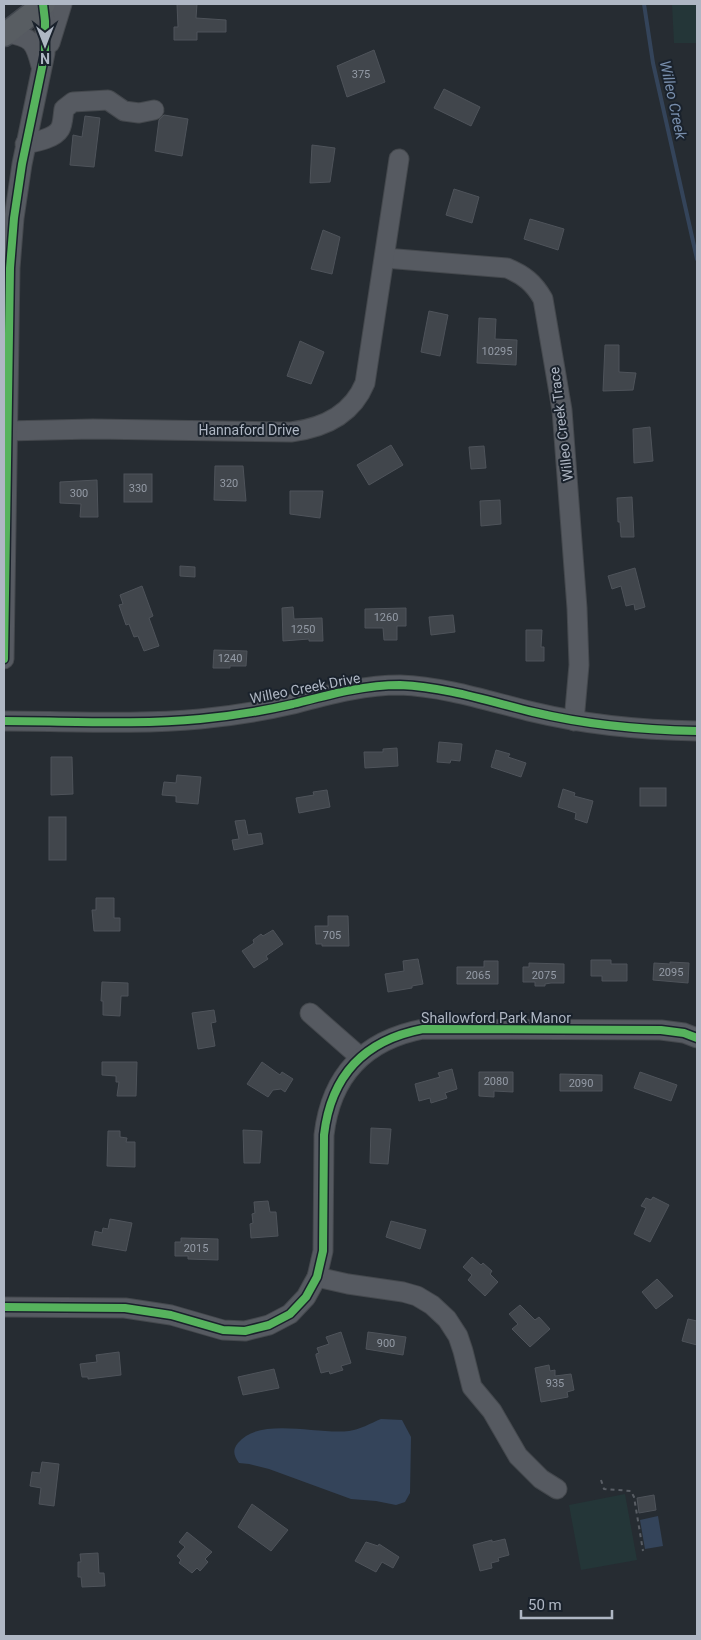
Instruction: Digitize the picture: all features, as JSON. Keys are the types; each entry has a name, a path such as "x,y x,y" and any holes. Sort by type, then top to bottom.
{"main road":[{"path":"5,34 50,4"}],"street":[{"path":"4,660 6,431 10,268 14,218 25,144 43,60 50,4"},
{"path":"5,34 21,35 32,41 43,60"},
{"path":"25,144 41,140 58,132 61,127 64,109 72,102 108,100 124,111 139,113 154,110"},
{"name":"Hannaford Drive","path":"6,431 93,429 290,432 326,424 349,408 360,396 365,383 386,258 399,159"},
{"name":"Willeo Creek Trace","path":"386,258 507,268 519,272 528,279 543,299 562,410 577,608 579,665 574,721"},
{"name":"Willeo Creek Drive","path":"4,721 154,722 200,719 259,711 350,689 398,685 456,691 574,721 647,730 697,731"},
{"path":"310,1013 360,1057"},
{"name":"Shallowford Park Manor","path":"4,1307 125,1308 171,1315 223,1330 245,1331 269,1325 290,1314 306,1297 317,1277 323,1251 324,1135 326,1118 331,1101 347,1071 360,1057 374,1047 389,1038 424,1029 662,1030 684,1033 697,1038"},
{"path":"317,1277 348,1284 404,1292 417,1296 432,1305 447,1319 458,1336 472,1388 492,1411 518,1456 541,1479 557,1489"}],"path":[{"path":"601,1480 604,1489 630,1491 634,1497 643,1551"}],"shaded area":[{"path":"672,4 697,4 697,43 674,43"},
{"path":"625,1494 637,1560 581,1570 569,1505"}],"water":[{"path":"381,1419 402,1420 411,1437 410,1493 405,1502 396,1505 351,1499 269,1469 239,1463 234,1451 238,1443 248,1435 260,1430 290,1428 336,1432 349,1431"},
{"path":"658,1516 663,1546 645,1549 640,1520"}],"building":[{"path":"177,4 197,4 196,18 226,20 226,32 197,32 197,40 174,40 174,27 178,27"},
{"path":"374,50 385,82 347,97 337,66"},
{"path":"444,89 480,107 471,126 434,108"},
{"path":"164,115 188,119 182,156 155,151 159,120"},
{"path":"85,116 100,118 94,167 70,165 73,135 82,137"},
{"path":"312,145 335,148 330,182 310,183"},
{"path":"454,189 479,197 472,223 446,215"},
{"path":"530,219 564,229 558,250 524,239"},
{"path":"323,230 340,237 332,274 311,269"},
{"path":"429,311 448,315 440,356 421,352"},
{"path":"479,318 496,319 495,339 517,340 516,365 477,363"},
{"path":"300,341 324,352 311,384 287,376"},
{"path":"605,345 619,345 619,372 636,373 633,390 603,391"},
{"path":"650,427 653,461 634,463 633,429"},
{"path":"391,445 403,465 369,485 357,465"},
{"path":"484,446 486,468 471,469 469,447"},
{"path":"215,466 243,466 246,501 214,500"},
{"path":"124,474 152,474 152,502 124,502"},
{"path":"97,480 98,517 80,517 81,504 60,503 60,482"},
{"path":"290,491 323,491 320,518 290,514"},
{"path":"632,497 634,537 621,537 617,498"},
{"path":"500,500 501,524 481,526 480,501"},
{"path":"180,566 195,567 195,577 180,576"},
{"path":"635,568 645,607 635,610 634,604 626,606 621,586 612,589 608,576"},
{"path":"142,586 153,616 149,618 159,646 144,651 138,636 134,637 129,624 126,625 119,605 123,604 120,595"},
{"path":"293,607 294,619 322,618 323,641 309,641 309,639 283,641 282,608"},
{"path":"406,608 406,626 397,626 397,640 384,640 383,628 365,628 365,609"},
{"path":"453,615 455,632 431,635 429,617"},
{"path":"526,630 542,630 541,647 544,647 544,661 526,661"},
{"path":"214,650 247,651 246,666 213,668"},
{"path":"439,742 462,744 460,761 451,760 450,763 437,762"},
{"path":"397,748 398,766 365,768 364,752 383,752 383,749"},
{"path":"496,750 510,754 508,757 526,763 521,777 491,767"},
{"path":"51,757 72,757 73,794 51,795"},
{"path":"177,775 201,777 198,804 176,802 176,796 162,795 164,782 176,783"},
{"path":"640,788 666,788 666,806 640,806"},
{"path":"563,789 575,793 574,796 593,801 587,823 575,819 576,813 558,807"},
{"path":"327,790 330,807 299,813 296,798 314,795 313,792"},
{"path":"49,817 66,817 66,860 49,860"},
{"path":"245,820 248,835 261,833 263,844 234,850 232,840 239,839 235,821"},
{"path":"96,898 114,898 114,918 120,918 120,931 94,931 92,910 96,910"},
{"path":"328,916 348,916 349,946 322,946 322,944 316,944 315,926 328,926"},
{"path":"273,930 283,944 266,956 268,959 254,968 242,951 254,943 253,940 261,934 263,936"},
{"path":"418,959 423,984 388,992 385,974 404,971 403,961"},
{"path":"591,960 611,960 611,964 627,964 627,981 602,981 602,976 591,976"},
{"path":"484,961 498,961 498,984 457,984 457,967 484,967"},
{"path":"670,962 689,963 688,983 653,980 654,963 670,964"},
{"path":"529,963 564,964 564,983 535,986 535,982 523,982 523,967 529,967"},
{"path":"102,982 128,983 128,996 121,996 120,1016 103,1015 103,1001 101,1001"},
{"path":"214,1010 216,1022 211,1023 215,1046 198,1049 192,1013"},
{"path":"102,1062 137,1062 136,1096 117,1096 119,1082 116,1082 116,1076 102,1075"},
{"path":"262,1062 280,1075 282,1072 293,1079 285,1092 281,1089 273,1090 268,1097 247,1084"},
{"path":"452,1069 457,1089 445,1093 447,1098 431,1103 430,1098 419,1101 415,1084 440,1077 438,1073"},
{"path":"479,1072 513,1072 513,1092 494,1091 494,1097 479,1096"},
{"path":"640,1072 677,1085 671,1101 634,1088"},
{"path":"560,1074 602,1075 602,1091 560,1091"},
{"path":"371,1128 391,1129 388,1164 370,1163"},
{"path":"243,1130 262,1131 260,1163 244,1163"},
{"path":"108,1131 120,1131 120,1137 127,1138 126,1142 135,1142 135,1167 107,1166"},
{"path":"653,1197 669,1205 650,1242 634,1234 646,1208 641,1206 646,1198 651,1200"},
{"path":"268,1201 270,1212 276,1212 278,1236 251,1238 250,1224 253,1223 252,1214 255,1213 254,1202"},
{"path":"110,1219 132,1223 126,1251 92,1245 95,1231 102,1233 103,1228 108,1229"},
{"path":"391,1221 426,1230 420,1249 386,1237"},
{"path":"181,1238 218,1239 218,1260 188,1259 188,1256 175,1256 175,1242 181,1242"},
{"path":"472,1257 492,1271 490,1274 498,1282 485,1296 468,1280 472,1275 463,1267"},
{"path":"657,1279 673,1296 656,1309 642,1292"},
{"path":"520,1305 535,1320 539,1317 550,1329 530,1347 512,1329 518,1324 509,1314"},
{"path":"688,1319 697,1321 697,1345 682,1341"},
{"path":"341,1332 351,1363 341,1366 343,1370 330,1374 329,1371 321,1373 316,1356 319,1353 317,1348 329,1344 326,1337"},
{"path":"368,1332 406,1337 403,1355 366,1349"},
{"path":"119,1352 121,1375 88,1379 88,1377 82,1377 80,1364 97,1362 96,1355"},
{"path":"549,1365 550,1371 555,1370 555,1376 571,1374 574,1390 567,1392 568,1397 541,1402 535,1368"},
{"path":"274,1369 279,1388 243,1395 238,1377"},
{"path":"42,1462 59,1464 54,1506 39,1504 41,1488 30,1486 32,1472 40,1473"},
{"path":"654,1495 656,1510 639,1513 637,1498"},
{"path":"252,1504 288,1530 271,1551 238,1527"},
{"path":"187,1532 212,1552 205,1559 208,1562 200,1571 197,1568 192,1573 179,1563 181,1560 177,1556 185,1547 179,1542"},
{"path":"505,1539 509,1555 498,1558 499,1561 491,1563 492,1568 480,1571 473,1545"},
{"path":"366,1542 378,1546 379,1544 399,1557 393,1568 382,1562 376,1572 355,1561"},
{"path":"98,1553 99,1573 104,1573 105,1586 82,1587 81,1577 78,1577 78,1562 81,1562 80,1554"}],"waterway":[{"name":"Willeo Creek","path":"644,4 653,63 697,259"}],"cycle path":[{"path":"4,659 10,268 14,218 22,164 45,53 43,4"},
{"path":"4,721 127,722 200,719 270,709 359,689 400,685 450,692 574,720 635,728 697,731"},
{"path":"4,1307 125,1308 171,1315 223,1330 245,1331 269,1325 290,1314 306,1297 317,1277 323,1251 324,1135 328,1114 334,1095 343,1078 354,1064 368,1052 402,1034 423,1029 661,1030 684,1033 697,1038"}]}
